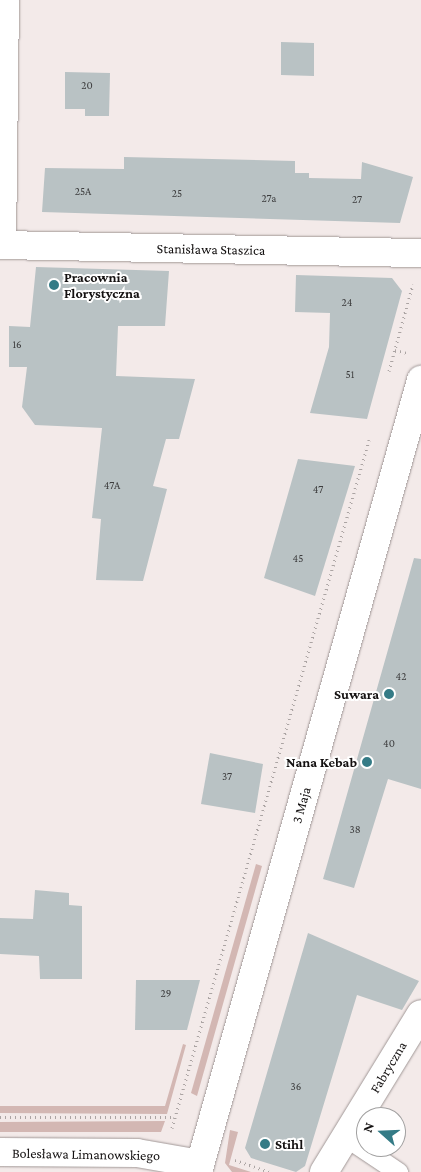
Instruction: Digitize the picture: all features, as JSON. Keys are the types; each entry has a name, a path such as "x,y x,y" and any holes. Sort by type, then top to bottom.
{"street":[{"path":"1,245 5,0"},
{"name":"Stanisława Staszica","path":"1,245 421,253"},
{"name":"3 Maja","path":"199,1168 421,380"},
{"name":"Fabryczna","path":"324,1172 421,1014"},
{"name":"Bolesława Limanowskiego","path":"0,1152 137,1153 199,1168"}],"lane":[{"path":"346,1138 398,1172"}],"path":[{"path":"387,379 413,282"},
{"path":"395,350 409,354"},
{"path":"171,1132 371,436"},
{"path":"0,1117 175,1117"}],"shaded area":[{"path":"256,864 262,866 197,1096 191,1093"},
{"path":"183,1044 186,1045 167,1114 0,1113 0,1106 165,1106"},
{"path":"165,1121 161,1132 0,1132 0,1122"},
{"path":"230,1130 238,1132 229,1165 251,1172 232,1172 225,1163"}],"building":[{"path":"281,42 314,43 314,76 281,75"},
{"path":"65,72 110,73 109,116 85,116 85,109 65,109"},
{"path":"124,157 295,161 295,173 309,173 309,178 361,179 362,162 413,177 400,223 42,212 45,168 124,169"},
{"path":"36,267 169,271 165,326 118,326 116,376 195,379 179,439 166,439 153,486 167,489 143,581 96,580 101,519 92,518 102,428 35,425 22,407 27,367 9,367 9,326 30,327"},
{"path":"296,275 392,278 402,291 367,419 310,413 329,347 330,313 295,312"},
{"path":"298,459 355,466 315,596 264,578"},
{"path":"414,558 421,559 421,789 388,779 354,888 323,879"},
{"path":"210,753 263,764 255,813 201,804"},
{"path":"35,890 69,893 69,905 82,906 82,979 40,979 39,956 0,954 0,918 33,919"},
{"path":"308,933 419,981 402,1010 357,995 305,1166 296,1172 251,1158 245,1148"},
{"path":"136,980 200,980 187,1030 135,1030"}],"place":[{"name":"Pracownia Florystyczna","path":"54,285"},
{"name":"Suwara","path":"389,694"},
{"name":"Nana Kebab","path":"367,762"},
{"name":"Stihl","path":"265,1144"}]}
